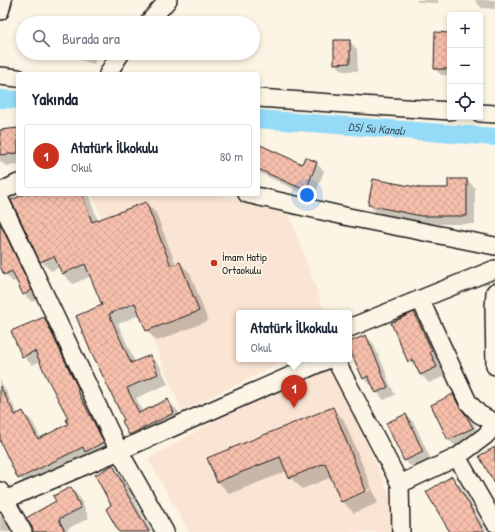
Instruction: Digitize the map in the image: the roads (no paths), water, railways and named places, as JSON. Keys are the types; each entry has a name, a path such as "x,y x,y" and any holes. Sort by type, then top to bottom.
{"street":[{"path":"0,11 3,0"},
{"path":"154,16 168,0"},
{"path":"109,72 116,60"},
{"path":"0,76 16,78"},
{"path":"260,98 447,111"},
{"path":"483,113 495,114"},
{"path":"0,192 16,184"},
{"path":"256,196 349,217 495,246"},
{"path":"0,200 119,451 165,532"},
{"path":"352,327 495,269"},
{"path":"495,292 495,366"},
{"path":"400,484 457,457 485,436 495,424 479,414 468,402 420,299"},
{"path":"23,532 2,498 119,451 322,362"},
{"path":"337,362 400,484 401,532"},
{"path":"457,457 495,523"}],"waterway":[{"name":"DSİ Su Kanalı","path":"0,99 16,100"},
{"name":"DSİ Su Kanalı","path":"260,119 495,137"}],"place":[{"name":"İmam Hatip Ortaokulu","path":"214,263"},
{"name":"Atatürk İlkokulu","path":"294,408"}]}
